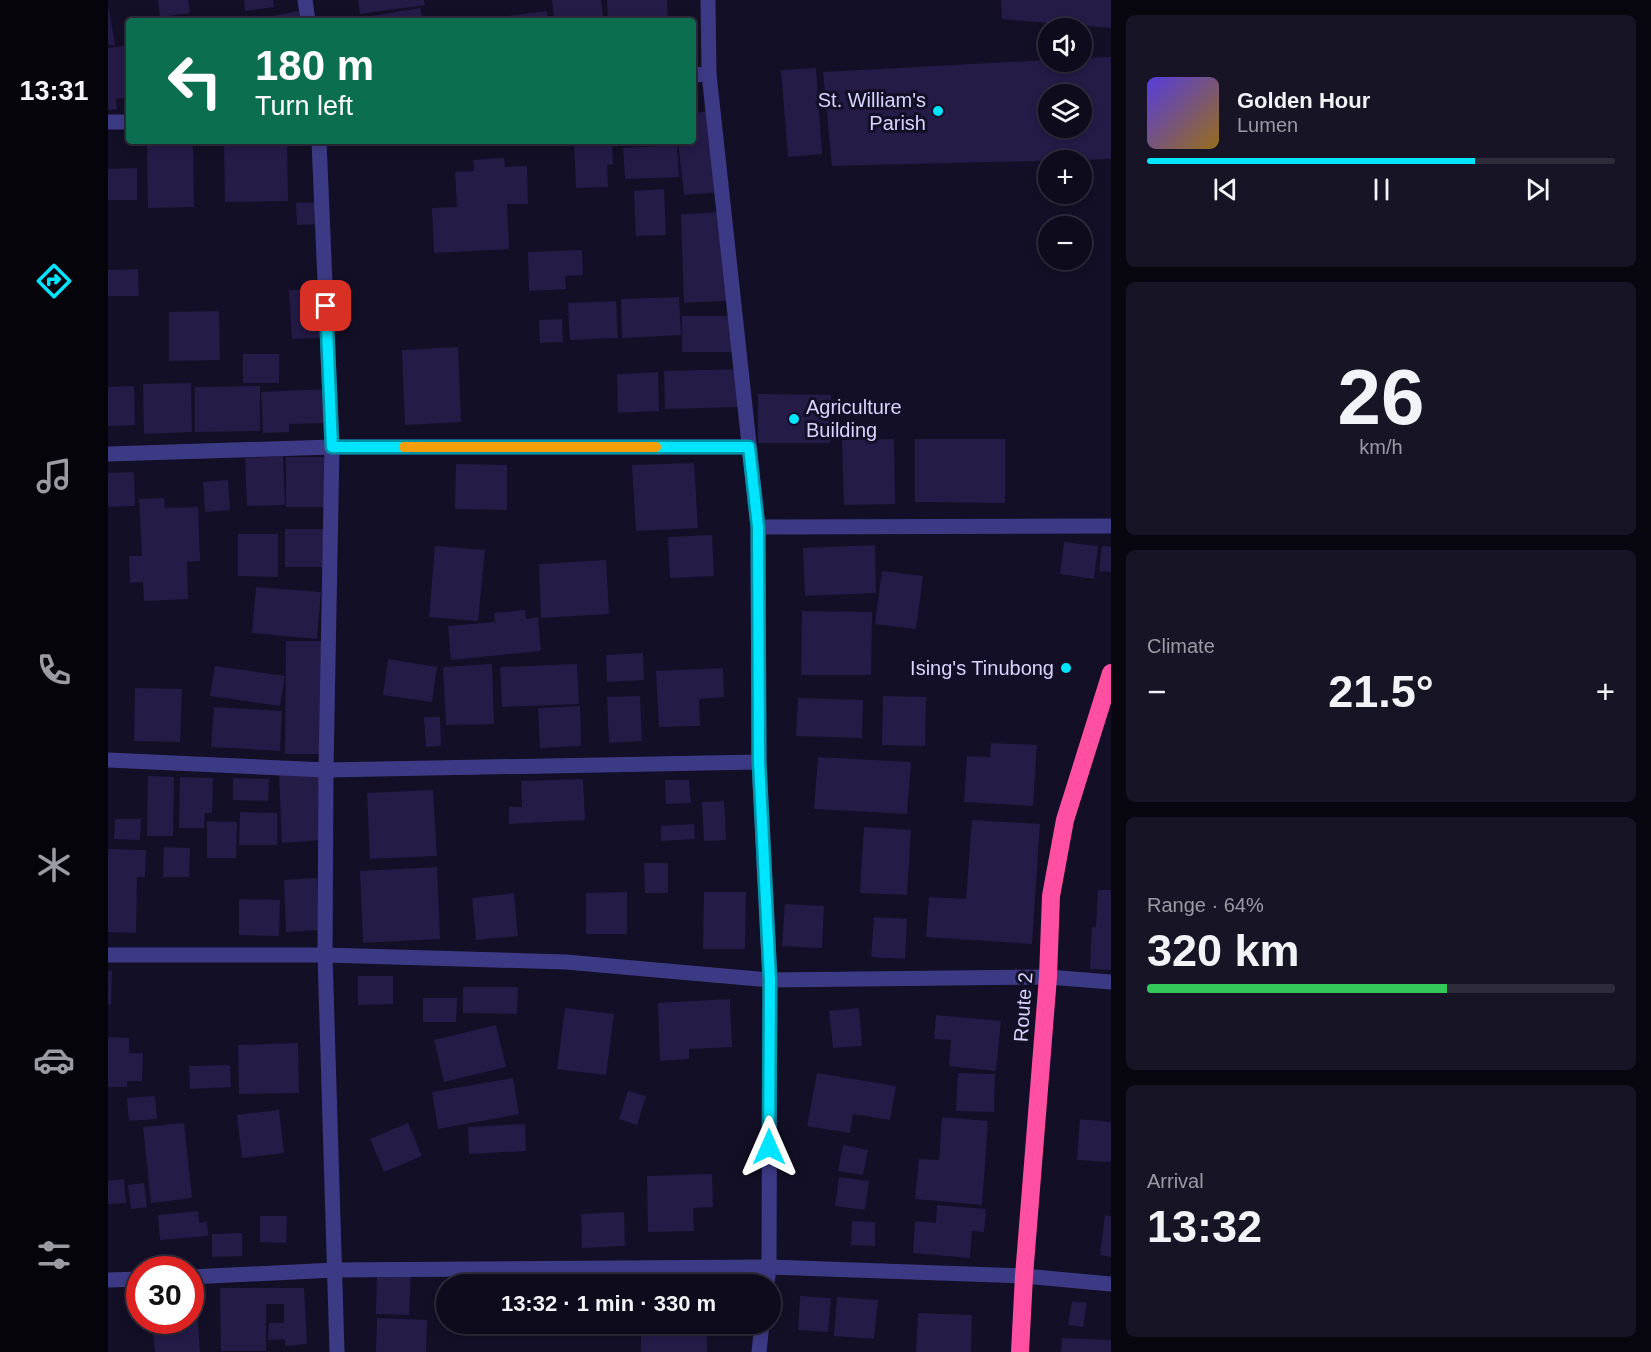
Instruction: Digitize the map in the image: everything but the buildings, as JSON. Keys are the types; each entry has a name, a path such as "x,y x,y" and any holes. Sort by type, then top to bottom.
{"highway":[{"name":"Route 2","path":"1020,1352 1023,1276 1048,977 1051,896 1065,820 1105,709 1111,674"}],"street":[{"path":"305,0 308,18"},
{"path":"708,0 710,74 758,527 759,762 770,980 768,1274"},
{"path":"696,75 710,74"},
{"path":"108,123 126,122"},
{"path":"319,144 332,447 325,955 337,1352"},
{"path":"108,454 332,447 749,447"},
{"path":"758,527 1111,526"},
{"path":"108,760 326,770 759,762"},
{"path":"108,955 325,955 566,962 770,980 1048,977 1111,982"},
{"path":"204,1275 335,1270 769,1267 1023,1276 1111,1284"},
{"path":"108,1280 126,1279"},
{"path":"759,1352 761,1334"}],"slow traffic":[{"path":"404,447 656,447"}],"place":[{"name":"St. William's Parish","path":"938,111"},
{"name":"Agriculture Building","path":"794,419"},
{"name":"Ising's Tinubong","path":"1066,668"}],"route":[{"path":"326,306 332,447 749,447 758,527 759,762 770,980 769,1147"}]}
